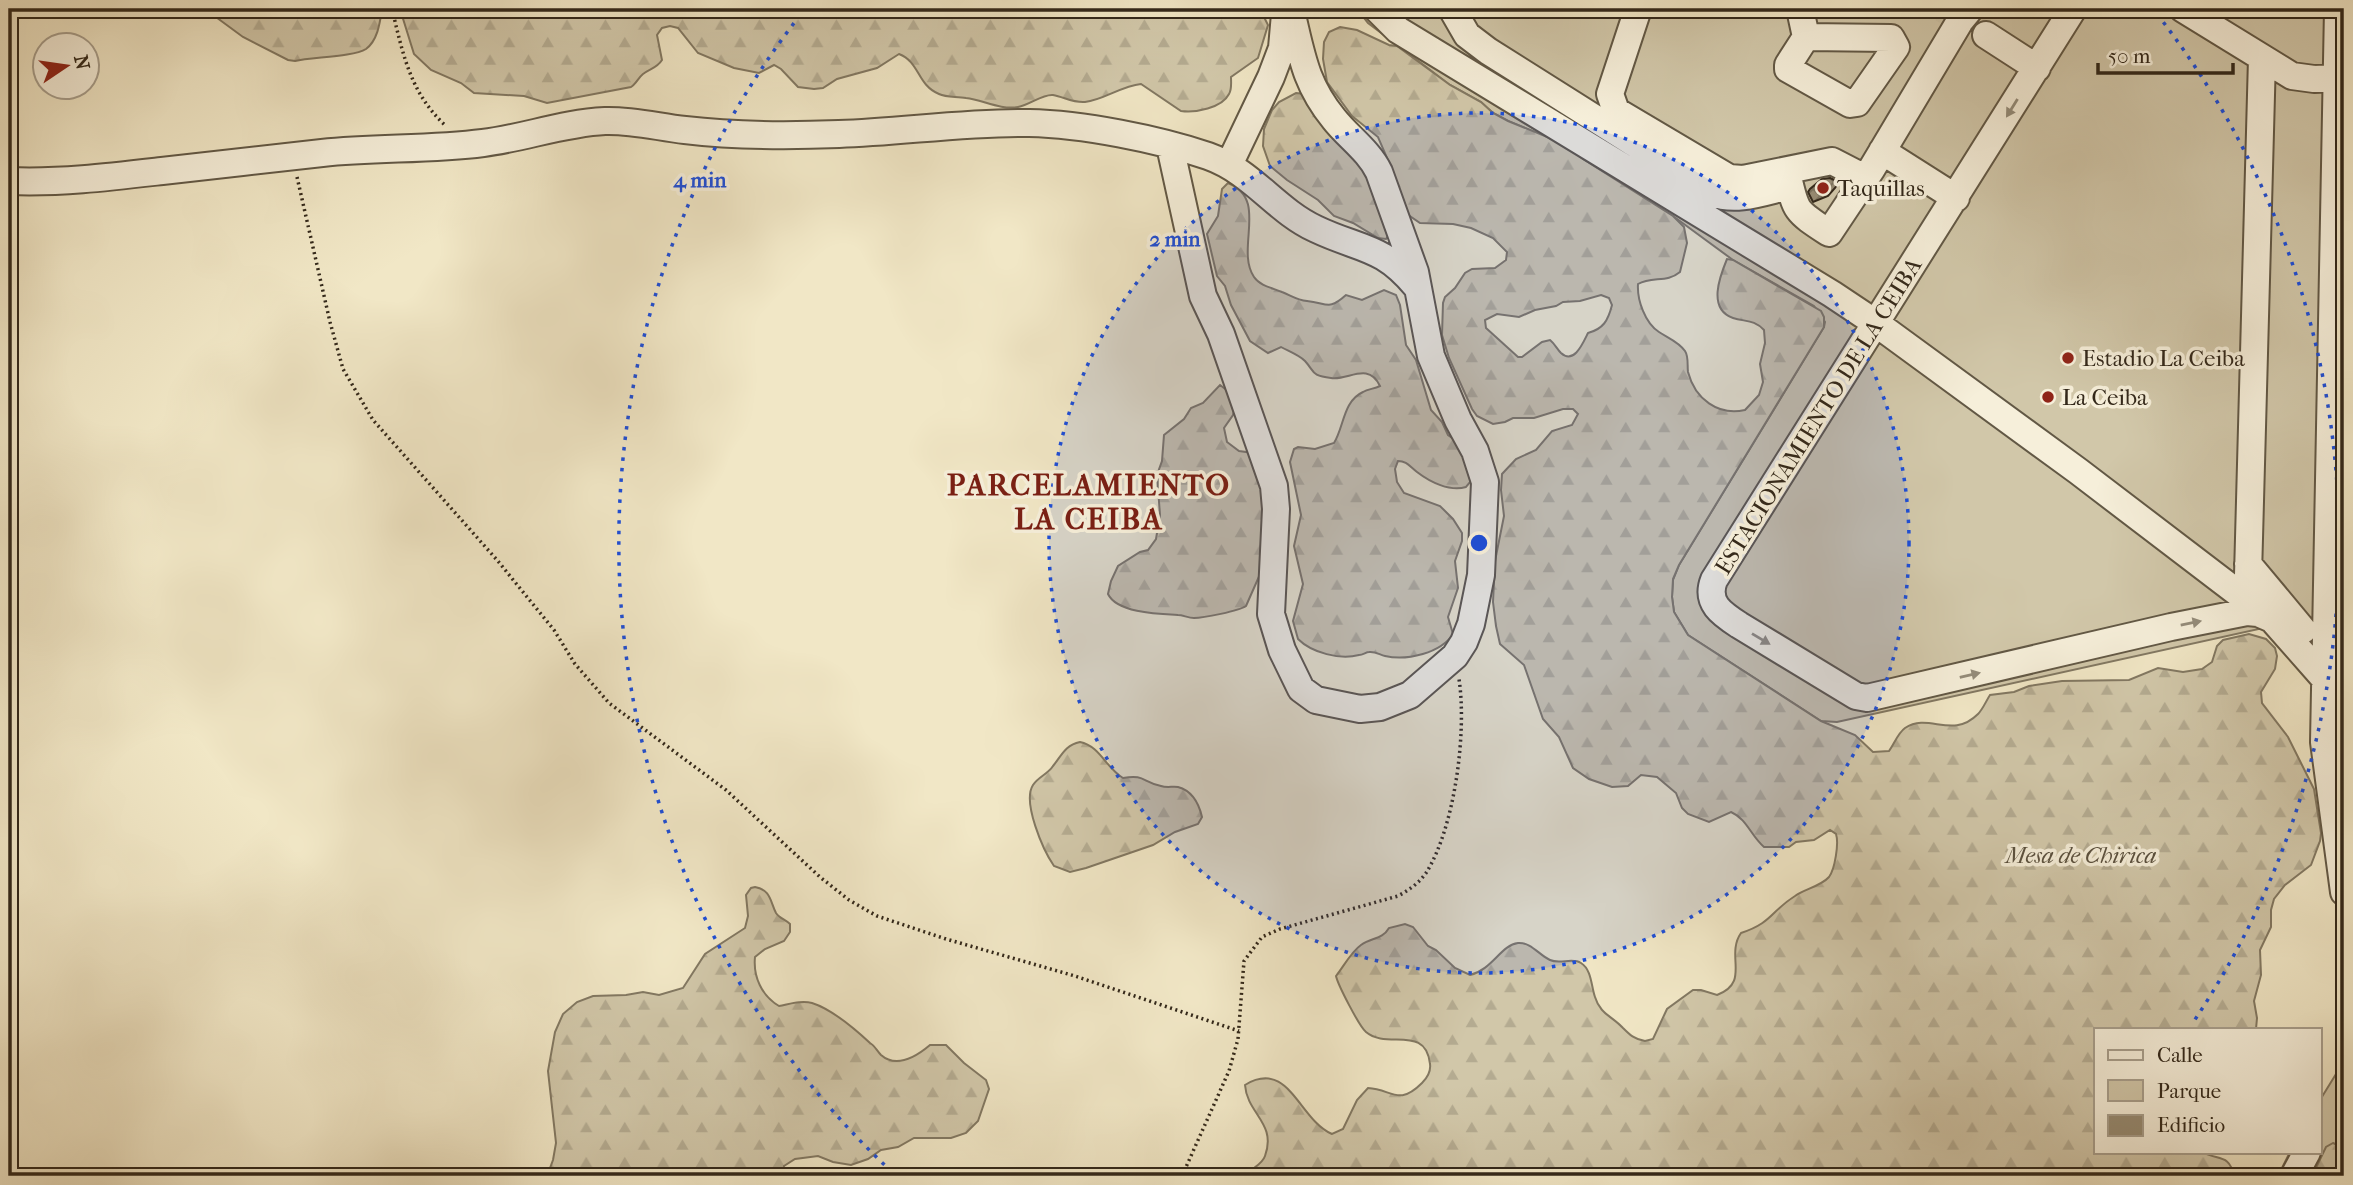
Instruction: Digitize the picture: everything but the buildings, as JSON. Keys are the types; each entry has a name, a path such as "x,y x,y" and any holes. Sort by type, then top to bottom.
{"street":[{"path":"1377,9 1398,30 1877,324 2078,471 2324,667"},
{"path":"1452,9 1467,35 1488,51 1713,193 1725,197 1739,197 1832,160 1854,172"},
{"path":"1638,9 1610,94 1616,111 1728,178 1788,178"},
{"path":"1800,9 1807,37"},
{"path":"1788,178 1800,214 1829,233 1854,172 1882,151 1960,21 1970,9"},
{"name":"ESTACIONAMIENTO DE LA CEIBA","path":"2073,9 1714,580 1711,596 1717,610 1724,616 1856,696 1867,698 2159,630 2255,611"},
{"path":"2183,9 2292,76 2337,78"},
{"path":"2338,9 2323,742 2344,892"},
{"path":"1170,146 1203,296 1221,334 1273,486 1276,509 1271,614 1293,677 1301,689 1316,700 1360,709 1380,707 1410,695 1455,656 1464,642 1471,624 1481,575 1485,482 1475,451 1452,407 1431,356 1415,272 1379,172 1374,161 1351,140 1316,96 1306,77 1292,15 1287,10 1282,48 1229,165"},
{"path":"1986,35 2037,68"},
{"path":"2255,611 2248,564 2262,58"},
{"path":"9,181 70,181 293,156 470,144 605,121 716,133 791,135 1027,123 1094,129 1210,157 1243,173 1278,204 1316,229 1376,251 1393,262 1416,286"},
{"path":"1882,151 1956,198"},
{"path":"2248,564 2324,667"},
{"path":"2294,1176 2306,1154"}],"path":[{"path":"392,9 405,60 417,91 437,117 470,144"},
{"path":"293,156 343,369 373,420 497,560 554,630 575,664 609,703 726,790 830,885 877,916 1074,976 1239,1031"},
{"path":"1182,1176 1229,1070 1239,1031 1244,961 1262,937 1280,929 1398,896 1411,889 1425,874 1444,836 1452,805 1461,718 1455,656"}],"green space":[{"path":"205,9 382,9 376,36 366,49 352,54 295,61 243,37"},
{"path":"400,9 1260,9 1268,25 1258,58 1231,77 1231,90 1226,99 1214,106 1193,111 1181,111 1141,84 1092,101 1076,102 1049,95 1011,108 963,97 945,96 926,85 911,62 899,54 877,68 837,79 823,88 798,87 774,65 759,73 734,68 698,53 678,28 670,26 662,28 657,35 662,60 631,87 547,103 524,96 474,93 461,83 431,70 414,54"},
{"name":"Estadio La Ceiba","path":"1357,9 2344,9 2344,892 2324,678 2272,626 1837,722 1821,721 1688,635 1674,612 1672,597 1673,580 1679,565 1825,322 1814,306 1733,260 1673,216 1582,159 1562,143 1508,121 1450,85 1368,23"},
{"name":"Mesa de Chirica","path":"1340,27 1357,30 1397,46 1450,85 1481,102 1493,113 1562,143 1673,216 1684,227 1687,243 1680,272 1638,284 1639,297 1643,311 1654,328 1685,351 1688,372 1696,390 1717,408 1745,410 1759,395 1763,382 1760,364 1765,343 1764,330 1753,322 1725,314 1720,307 1719,283 1727,259 1821,311 1824,327 1679,565 1673,579 1672,597 1674,612 1688,635 1821,721 1855,735 1873,752 1889,751 1905,728 1923,723 1959,725 1980,712 1990,695 2062,681 2129,680 2158,668 2183,672 2202,669 2212,662 2217,646 2223,640 2249,634 2266,639 2275,648 2275,669 2261,692 2262,703 2288,737 2314,789 2321,833 2311,865 2285,885 2274,899 2271,927 2260,950 2261,975 2254,1001 2256,1028 2094,1028 2094,1154 2206,1154 2226,1161 2234,1176 1316,1176 1303,1169 1293,1176 1246,1176 1264,1159 1268,1145 1264,1127 1251,1104 1245,1085 1260,1079 1273,1079 1293,1094 1311,1117 1332,1134 1343,1129 1357,1100 1368,1088 1395,1095 1407,1094 1427,1077 1430,1064 1427,1052 1421,1045 1414,1041 1375,1037 1366,1032 1349,1005 1336,976 1357,948 1383,935 1389,928 1405,924 1413,927 1428,946 1455,968 1470,975 1484,968 1506,948 1518,943 1535,949 1554,961 1577,961 1585,966 1591,978 1600,1007 1630,1035 1645,1041 1653,1039 1667,1009 1693,990 1717,995 1727,990 1735,976 1735,951 1741,933 1765,921 1795,896 1826,880 1833,868 1837,849 1836,834 1830,830 1814,840 1796,842 1789,847 1764,847 1741,819 1731,812 1709,822 1688,814 1682,808 1676,793 1657,777 1641,775 1628,786 1612,787 1589,779 1573,768 1559,737 1543,719 1524,665 1500,644 1493,602 1495,561 1504,516 1502,474 1516,459 1536,450 1552,431 1572,425 1578,414 1573,409 1563,409 1534,418 1513,418 1493,424 1477,416 1472,409 1449,358 1442,335 1443,303 1465,273 1472,269 1495,268 1506,260 1507,252 1493,238 1471,228 1453,224 1420,223 1407,214 1378,137 1352,116 1327,82 1323,59 1324,42 1329,32","holes":["1601,295 1609,298 1612,305 1607,320 1601,327 1588,333 1578,351 1570,356 1561,353 1550,340 1518,357 1486,328 1485,320 1497,314 1519,317 1563,302"]},
{"path":"1296,93 1305,94 1361,159 1390,233 1386,239 1378,238 1353,223 1334,216 1318,200 1270,166 1263,146 1264,129 1272,110 1279,102"},
{"path":"1228,183 1240,190 1247,201 1249,266 1260,283 1300,300 1328,305 1346,295 1362,300 1384,290 1396,295 1406,345 1416,360 1431,410 1442,422 1448,435 1458,442 1471,481 1466,487 1453,488 1428,479 1404,462 1398,461 1395,469 1397,482 1404,493 1440,506 1462,533 1455,561 1458,588 1448,617 1453,634 1448,641 1432,651 1403,657 1368,652 1343,657 1318,652 1298,639 1293,621 1303,584 1294,546 1301,515 1290,462 1294,449 1315,449 1334,443 1351,402 1363,392 1380,386 1375,379 1364,373 1337,378 1320,376 1314,373 1303,359 1281,347 1268,353 1250,341 1231,305 1225,286 1217,276 1207,234 1218,216 1222,189"},
{"path":"1220,385 1237,398 1233,415 1224,428 1227,442 1239,451 1253,453 1263,489 1261,572 1246,606 1236,610 1194,618 1129,609 1108,594 1118,566 1148,550 1156,539 1160,515 1157,475 1162,461 1164,435 1184,419 1191,408 1203,403"},
{"path":"1080,742 1093,748 1123,778 1140,778 1188,792 1201,812 1202,817 1198,824 1175,832 1153,845 1086,868 1070,872 1054,866 1035,826 1030,793 1035,782 1051,769 1064,751"},
{"path":"755,887 767,893 777,915 790,924 790,932 784,941 765,949 755,957 757,979 768,997 779,1006 804,1002 819,1006 850,1026 881,1055 894,1061 913,1057 930,1045 946,1045 986,1080 989,1089 978,1121 966,1133 951,1138 914,1138 851,1165 818,1156 795,1159 784,1166 784,1176 547,1176 556,1143 548,1071 555,1032 563,1014 577,1002 593,996 643,992 659,995 683,988 705,954 745,928 748,916 746,895"},
{"path":"2344,1061 2344,1176 2278,1176 2289,1154 2322,1154 2322,1097"},
{"path":"2333,1143 2344,1148 2344,1176 2312,1176 2326,1147"}],"tunnel":[{"path":"1942,9 1986,35"}],"place":[{"name":"Taquillas","path":"1823,188"},
{"name":"Estadio La Ceiba","path":"2068,358"},
{"name":"La Ceiba","path":"2048,397"}],"district":[{"name":"PARCELAMIENTO LA CEIBA","path":"1089,502"}]}
